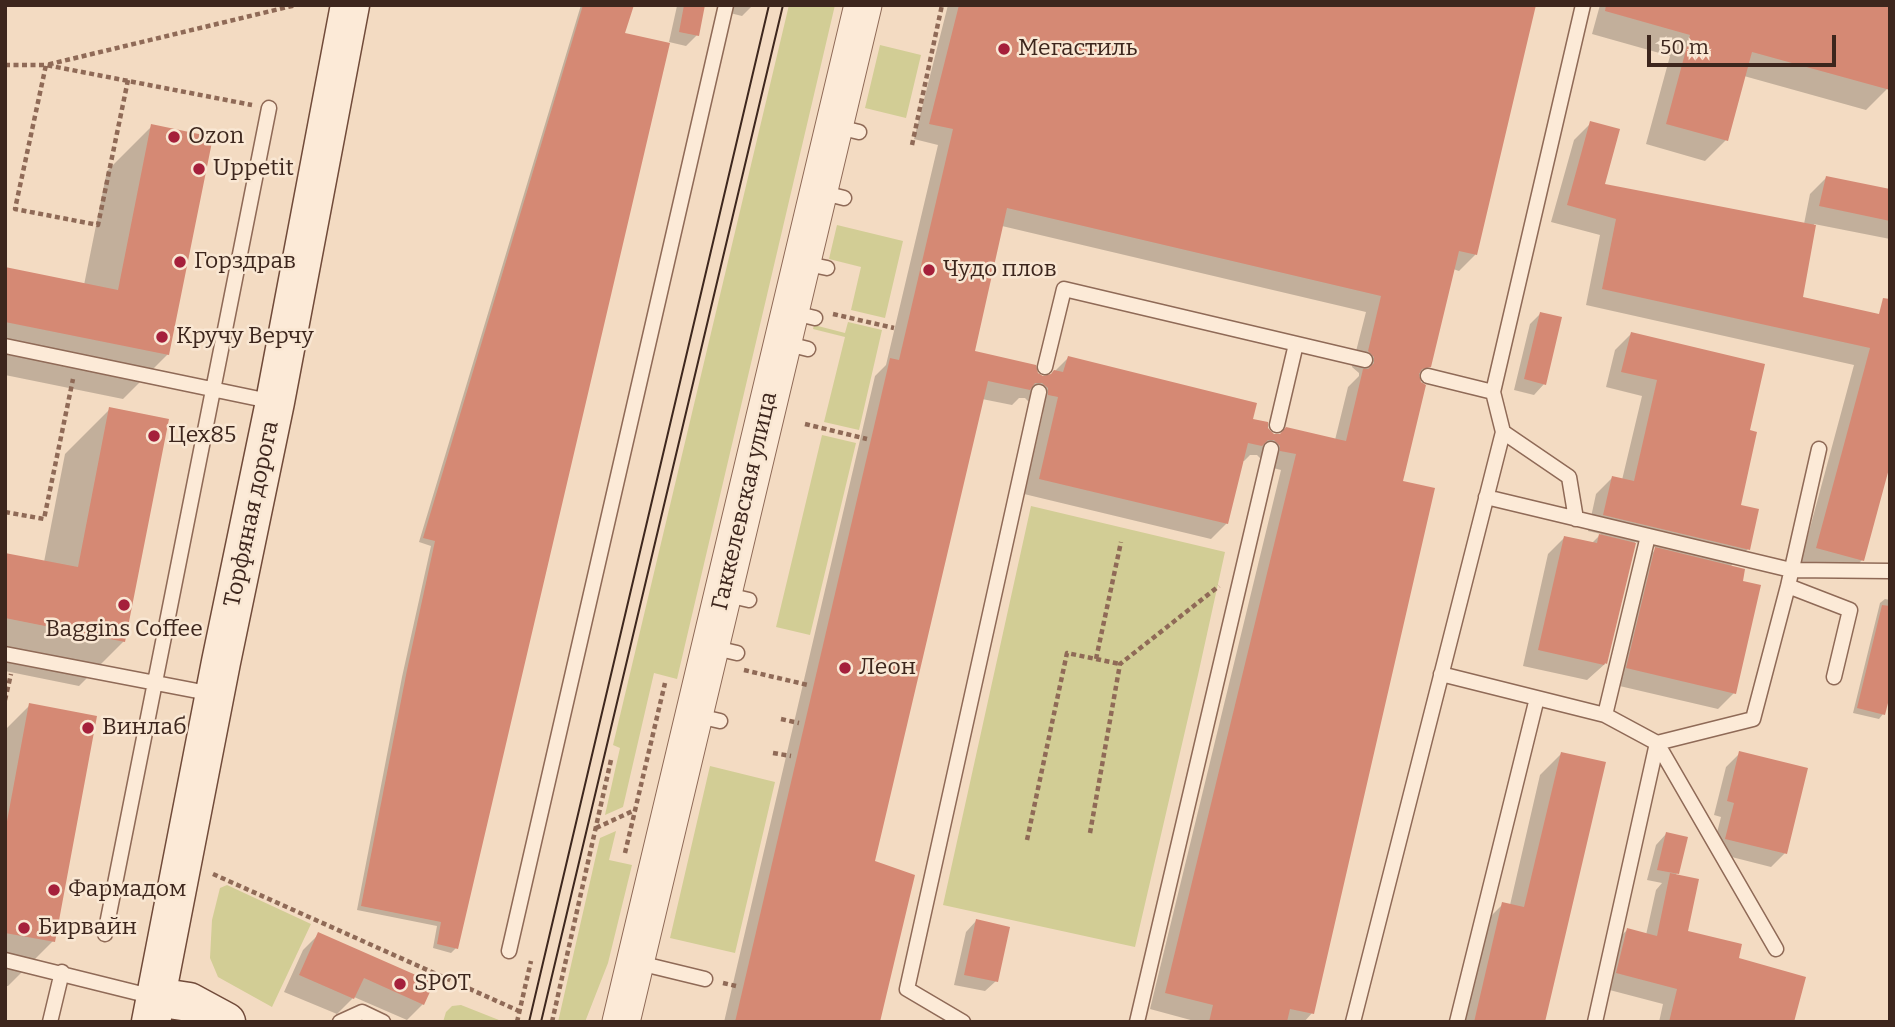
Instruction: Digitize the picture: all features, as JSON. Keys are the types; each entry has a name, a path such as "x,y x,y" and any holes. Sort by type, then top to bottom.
{"main road":[{"name":"Торфяная дорога","path":"162,1014 215,695 275,402 350,5"},
{"path":"162,1014 189,1002 226,1022"}],"street":[{"name":"Гаккелевская улица","path":"620,1014 707,718 718,653 736,597 847,129 863,5"}],"lane":[{"path":"509,951 726,5"},
{"path":"1353,1022 1503,432 1493,392 1583,5"},
{"path":"105,934 269,108"},
{"path":"1045,368 1064,289 1365,360"},
{"path":"1277,425 1296,344"},
{"path":"5,346 275,402"},
{"path":"1428,376 1493,392"},
{"path":"962,1022 907,989 1039,393"},
{"path":"1503,432 1569,477 1576,519"},
{"path":"1136,1022 1271,449"},
{"path":"1657,743 1754,719 1819,449"},
{"path":"1486,497 1791,570 1890,571"},
{"path":"1605,715 1648,536"},
{"path":"1788,586 1850,610 1834,677"},
{"path":"10,655 215,695"},
{"path":"1441,674 1605,715 1657,743 1776,949"},
{"path":"1457,1022 1537,698"},
{"path":"1595,1022 1657,743"},
{"path":"5,960 62,972 162,1014"},
{"path":"635,961 705,979"},
{"path":"50,1022 62,972"},
{"path":"340,1022 362,1012 383,1022"}],"path":[{"path":"46,65 296,5"},
{"path":"912,145 942,5"},
{"path":"5,65 46,65 269,108"},
{"path":"46,65 15,209 97,225 128,80"},
{"path":"832,313 894,328"},
{"path":"5,512 44,519 77,360"},
{"path":"805,424 867,439"},
{"path":"1096,659 1121,542"},
{"path":"1090,833 1120,664 1243,567"},
{"path":"718,653 808,685"},
{"path":"1027,840 1067,653 1120,664"},
{"path":"5,700 10,655"},
{"path":"625,853 665,683"},
{"path":"781,719 799,723"},
{"path":"774,753 791,756"},
{"path":"552,1022 611,760"},
{"path":"596,828 635,810"},
{"path":"214,874 519,1012"},
{"path":"517,1022 531,961"}],"shaded area":[{"path":"789,5 835,5 677,679 654,673 623,807 605,815 620,748 613,745"},
{"path":"880,45 921,55 906,118 865,108"},
{"path":"837,225 903,241 885,318 851,310 861,267 829,259"},
{"path":"848,322 882,330 859,430 824,422 845,337 813,329 814,325 845,333"},
{"path":"822,435 856,443 810,635 776,627"},
{"path":"1031,506 1225,552 1135,947 943,905"},
{"path":"710,766 775,782 735,953 670,938"},
{"path":"616,831 609,860 632,865 608,963 585,1022 558,1022 600,838"},
{"path":"227,885 311,924 272,1007 218,977 210,958 212,920 220,888"},
{"path":"461,1005 504,1022 443,1022 446,1012 452,1006"}],"building":[{"path":"583,5 634,5 625,33 670,43 458,949 437,944 441,922 361,906 435,541 423,538"},
{"path":"684,5 705,5 699,36 679,32"},
{"path":"959,5 1536,5 1477,255 1459,251 1431,367 1422,369 1419,374 1421,382 1426,385 1403,481 1435,488 1314,1014 1290,1009 1287,1022 1209,1022 1213,1005 1165,993 1296,454 1280,451 1280,446 1274,440 1268,440 1262,446 1248,443 1228,524 1039,479 1058,397 1048,395 1048,388 1042,383 1035,383 1030,390 988,381 875,861 915,875 880,1022 735,1022 890,358 899,360 953,129 929,124","holes":["1007,208 1381,296 1368,351 1374,357 1374,363 1368,369 1363,369 1346,441 1286,427 1280,434 1274,434 1268,428 1268,422 1253,419 1257,403 1068,356 1063,372 1054,370 1043,376 1038,373 1036,365 975,351"]},
{"path":"1606,5 1890,5 1890,90 1752,52 1728,141 1666,124 1690,35 1605,11"},
{"path":"1590,121 1620,129 1605,184 1816,225 1803,297 1879,314 1883,298 1890,299 1890,465 1864,561 1816,548 1870,348 1602,289 1616,219 1567,205"},
{"path":"151,124 213,137 169,355 5,322 5,267 118,290"},
{"path":"1826,176 1890,189 1890,221 1819,206"},
{"path":"1540,312 1562,317 1546,385 1524,379"},
{"path":"1631,332 1765,364 1750,430 1757,432 1741,505 1759,509 1750,550 1603,515 1612,476 1634,481 1657,380 1621,372"},
{"path":"109,407 169,419 125,642 5,618 5,553 78,567"},
{"path":"1599,534 1636,543 1607,664 1604,665 1538,650 1564,536 1597,543"},
{"path":"1655,547 1745,569 1743,581 1761,585 1736,694 1626,668"},
{"path":"1882,605 1890,606 1890,695 1885,715 1857,708"},
{"path":"29,703 97,716 55,942 5,933 5,832"},
{"path":"1739,751 1808,768 1787,854 1725,839 1734,803 1727,801"},
{"path":"1561,752 1606,762 1545,1022 1474,1022 1502,902 1524,907"},
{"path":"1666,832 1688,837 1679,874 1657,870"},
{"path":"1670,873 1699,879 1688,931 1742,944 1739,958 1806,977 1794,1022 1669,1022 1677,989 1616,973 1627,928 1657,936"},
{"path":"976,919 1010,927 998,982 964,975"},
{"path":"318,932 434,983 424,1005 364,978 354,999 299,975"}],"tram line":[{"path":"529,1022 769,5"},
{"path":"541,1022 783,5"}],"place":[{"name":"Мегастиль","path":"1004,49"},
{"name":"Ozon","path":"174,137"},
{"name":"Uppetit","path":"199,169"},
{"name":"Горздрав","path":"180,262"},
{"name":"Чудо плов","path":"929,270"},
{"name":"Кручу Верчу","path":"162,337"},
{"name":"Цех85","path":"154,436"},
{"name":"Baggins Coffee","path":"124,605"},
{"name":"Леон","path":"845,668"},
{"name":"Винлаб","path":"88,728"},
{"name":"Фармадом","path":"54,890"},
{"name":"Бирвайн","path":"24,928"},
{"name":"SPOT","path":"400,984"}]}
